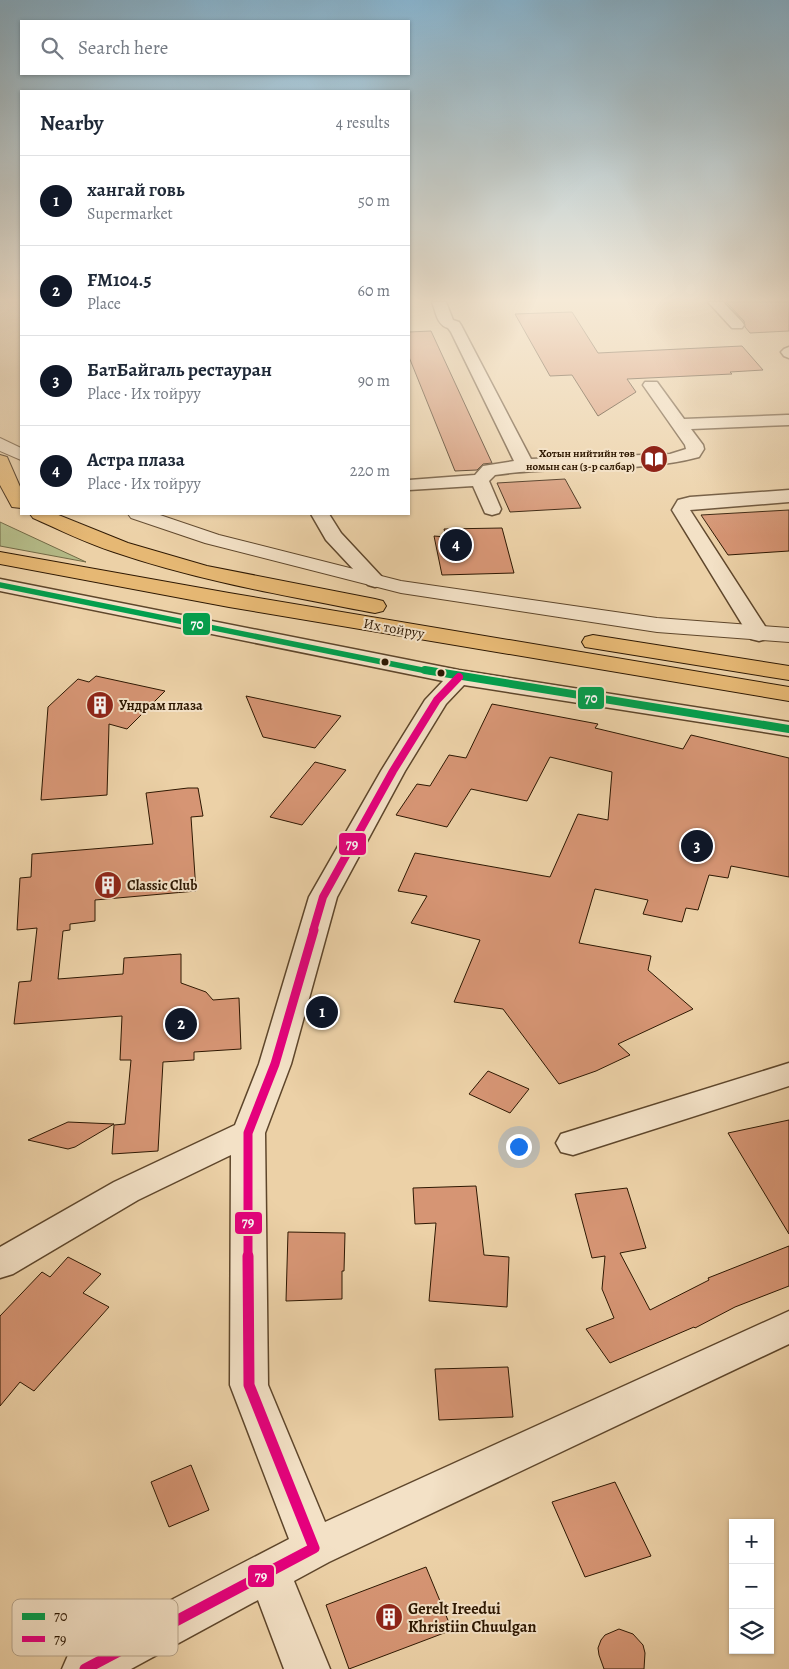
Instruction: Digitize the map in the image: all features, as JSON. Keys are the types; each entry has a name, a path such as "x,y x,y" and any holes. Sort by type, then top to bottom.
{"main road":[{"path":"0,461 1,468 20,504"},
{"path":"0,493 20,504"},
{"name":"Их тойруу","path":"42,515 118,547 212,575 430,616 789,673"},
{"name":"Их тойруу","path":"0,558 229,600 789,694"}],"street":[{"path":"482,380 525,465"},
{"path":"410,485 480,480 489,470 525,465 679,458 692,453 695,449 694,445 651,385"},
{"path":"679,424 788,419"},
{"path":"0,442 20,454"},
{"path":"480,480 492,509"},
{"path":"759,634 681,510 685,504 690,502 789,496"},
{"path":"141,515 212,539 375,581 484,600 656,624 789,635"},
{"path":"321,515 333,536 375,581"},
{"path":"95,604 118,579"},
{"path":"0,585 459,677 789,729"},
{"path":"314,1548 249,1385 248,1133 276,1064 323,898 393,771 437,700 459,677"},
{"path":"573,1143 789,1074"},
{"path":"0,1264 126,1191 248,1133"},
{"path":"178,1620 314,1548 789,1327"},
{"path":"268,1572 307,1669"},
{"path":"85,1669 110,1656"}],"green space":[{"path":"0,522 86,562 0,546"}],"building":[{"path":"418,380 454,380 492,463 483,464 477,470 455,471"},
{"path":"575,380 628,380 636,392 598,416"},
{"path":"565,479 581,508 510,512 497,483"},
{"path":"789,510 789,551 728,555 701,515"},
{"path":"502,528 514,573 442,575 434,536 446,537 444,529"},
{"path":"96,676 165,691 127,729 109,724 107,795 41,800 48,707 78,679 89,682"},
{"path":"246,696 341,716 315,748 263,737"},
{"path":"492,704 598,724 595,728 683,749 691,735 789,758 789,877 731,866 728,878 709,875 698,910 686,908 682,922 643,914 648,900 595,889 579,943 651,956 648,970 693,1009 618,1044 630,1055 596,1071 559,1084 503,1009 454,1002 480,940 411,923 427,896 398,891 415,853 550,877 578,814 608,820 612,772 550,757 527,801 471,789 447,827 396,815 417,784 430,786 449,755 466,758"},
{"path":"315,762 346,770 302,825 270,817"},
{"path":"198,788 203,816 191,817 196,891 95,900 95,921 70,924 70,930 63,931 58,979 123,974 124,958 181,954 181,983 206,992 213,1000 239,998 241,1049 194,1052 194,1060 163,1062 158,1151 112,1154 114,1125 125,1124 131,1060 120,1060 122,1016 14,1024 19,982 31,981 37,928 17,930 20,878 31,877 32,854 153,844 146,793"},
{"path":"488,1071 529,1089 510,1113 469,1094"},
{"path":"789,1120 789,1234 728,1133"},
{"path":"68,1122 114,1124 75,1147 68,1149 28,1140"},
{"path":"476,1186 484,1255 509,1257 507,1307 429,1301 436,1223 415,1224 413,1188"},
{"path":"627,1188 646,1248 620,1253 650,1310 709,1280 708,1278 789,1246 789,1286 735,1307 695,1328 610,1363 586,1329 614,1318 602,1289 605,1256 592,1258 575,1194"},
{"path":"288,1232 345,1233 342,1299 286,1301"},
{"path":"68,1257 101,1274 83,1293 109,1307 34,1391 20,1382 0,1406 0,1316 42,1272 50,1277"},
{"path":"508,1367 513,1417 439,1420 435,1369"},
{"path":"191,1465 209,1510 169,1527 151,1482"},
{"path":"615,1482 651,1556 585,1577 552,1502"},
{"name":"Gerelt Ireedui Khristiin Chuulgan","path":"426,1567 452,1630 349,1669 326,1605"},
{"path":"619,1629 633,1634 643,1645 645,1653 644,1669 604,1669 598,1648 601,1640 605,1635"}],"transit line":[{"name":"70","path":"0,585 459,677 789,729"},
{"name":"79","path":"178,1620 314,1548 249,1385 248,1133 275,1064 323,897 393,771 437,700 459,677"},
{"name":"79","path":"85,1669 110,1656"}],"place":[{"name":"Хотын нийтийн төв номын сан (3-р салбар)","path":"654,459"},
{"name":"Астра плаза","path":"456,545"},
{"name":"Ундрам плаза","path":"100,705"},
{"name":"БатБайгаль рестауран","path":"697,846"},
{"name":"Classic Club","path":"108,885"},
{"name":"хангай говь","path":"322,1012"},
{"name":"FM104.5","path":"181,1024"},
{"name":"Gerelt Ireedui Khristiin Chuulgan","path":"389,1617"}]}
